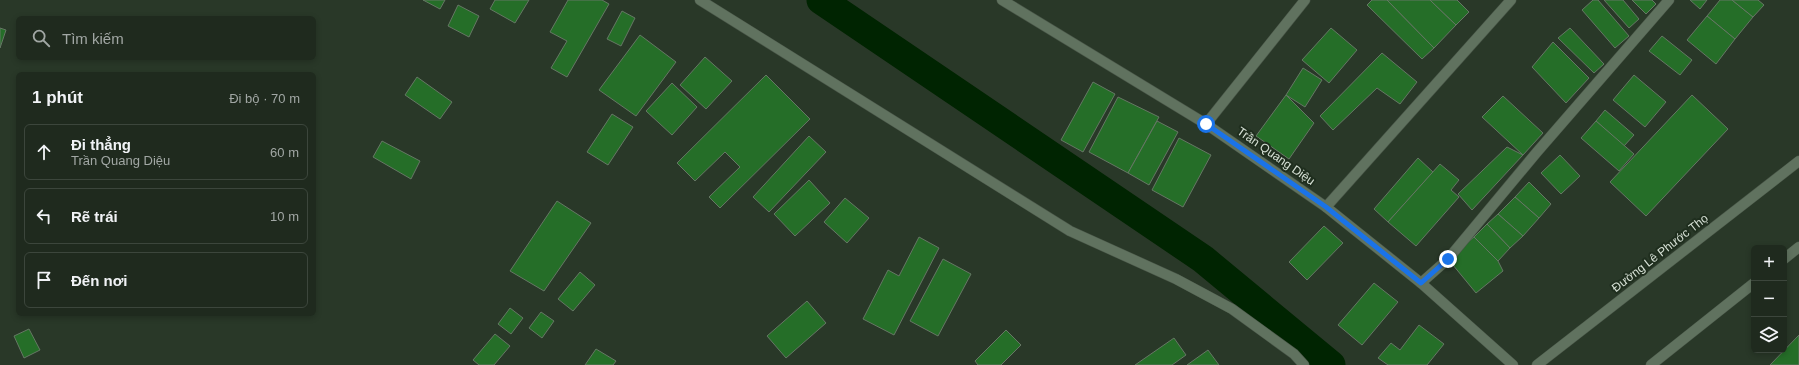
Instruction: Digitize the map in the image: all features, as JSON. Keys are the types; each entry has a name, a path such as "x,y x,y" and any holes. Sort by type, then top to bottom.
{"street":[{"path":"700,0 1070,231 1176,280 1232,309 1294,354 1304,365"},
{"name":"Trần Quang Diệu","path":"1002,0 1206,124 1326,207 1421,283 1513,365"},
{"path":"1206,124 1305,0"},
{"path":"1326,207 1511,0"},
{"path":"1421,283 1448,259 1542,146 1669,0"},
{"name":"Đường Lê Phước Thọ","path":"1537,365 1799,161"},
{"path":"1787,257 1799,248"},
{"path":"1651,365 1751,285"}],"building":[{"path":"423,0 445,0 440,9"},
{"path":"495,0 529,0 515,23 490,9"},
{"path":"568,0 602,0 609,4 567,77 551,68 567,41 550,32"},
{"path":"1372,0 1387,0 1434,48 1422,59 1367,5"},
{"path":"1387,0 1430,0 1456,25 1434,48"},
{"path":"1430,0 1457,0 1469,12 1456,25"},
{"path":"1593,0 1598,0 1629,36 1615,48 1582,10"},
{"path":"1604,0 1623,0 1639,19 1629,28"},
{"path":"1632,0 1652,0 1656,4 1646,14"},
{"path":"1690,0 1707,0 1700,9"},
{"path":"1720,0 1732,0 1753,17 1735,39 1707,16"},
{"path":"1732,0 1758,0 1764,5 1753,17"},
{"path":"458,5 479,16 469,37 448,26"},
{"path":"622,11 635,18 621,46 607,39"},
{"path":"1707,16 1735,39 1716,64 1687,40"},
{"path":"0,28 6,30 0,48"},
{"path":"1331,28 1357,50 1329,83 1302,60"},
{"path":"1570,28 1604,64 1594,73 1558,38"},
{"path":"640,35 676,62 636,116 599,90"},
{"path":"1662,36 1692,60 1680,75 1649,51"},
{"path":"1553,42 1589,78 1566,103 1532,67"},
{"path":"1382,53 1417,82 1400,104 1377,88 1333,130 1320,116"},
{"path":"705,57 732,81 706,109 680,85"},
{"path":"1303,68 1322,80 1305,107 1286,95"},
{"path":"766,75 810,119 720,208 709,197 740,167 725,152 695,181 677,163"},
{"path":"1634,75 1666,102 1645,127 1613,100"},
{"path":"417,77 452,102 440,119 405,95"},
{"path":"1093,82 1115,94 1083,152 1061,140"},
{"path":"672,83 697,107 672,135 646,111"},
{"path":"1286,95 1314,123 1289,159 1256,136"},
{"path":"1692,95 1728,129 1646,216 1610,182"},
{"path":"1503,96 1543,133 1523,155 1482,117"},
{"path":"1118,97 1159,117 1128,173 1089,152"},
{"path":"1605,110 1634,135 1624,146 1596,121"},
{"path":"612,114 633,127 608,165 587,152"},
{"path":"1157,121 1178,132 1149,185 1128,173"},
{"path":"1596,121 1634,154 1619,171 1581,138"},
{"path":"809,136 826,152 769,212 753,197"},
{"path":"1179,138 1211,155 1183,207 1152,190"},
{"path":"382,141 420,161 411,179 373,157"},
{"path":"1507,147 1523,155 1472,210 1458,194"},
{"path":"1560,155 1580,176 1561,194 1541,173"},
{"path":"1418,158 1433,172 1388,222 1374,209"},
{"path":"1440,164 1459,180 1451,190 1459,197 1416,246 1388,222"},
{"path":"809,180 830,203 795,236 774,214"},
{"path":"1529,182 1551,204 1539,218 1515,197"},
{"path":"1515,197 1539,218 1523,236 1498,214"},
{"path":"845,198 869,218 847,243 824,222"},
{"path":"557,201 591,223 544,291 510,271"},
{"path":"1498,214 1523,236 1510,248 1487,224"},
{"path":"1487,224 1510,248 1498,261 1474,237"},
{"path":"1324,226 1343,243 1307,280 1289,262"},
{"path":"919,237 939,248 894,335 863,319 888,270 899,276"},
{"path":"1474,237 1498,261 1503,271 1476,293 1448,259"},
{"path":"943,259 971,274 938,336 910,321"},
{"path":"580,272 595,285 573,311 558,299"},
{"path":"1374,283 1398,302 1362,345 1338,325"},
{"path":"807,301 826,323 786,358 767,336"},
{"path":"510,308 523,318 511,334 498,324"},
{"path":"541,312 554,321 542,338 529,328"},
{"path":"1419,325 1444,344 1427,365 1388,365 1378,358 1391,343 1400,350"},
{"path":"29,329 40,350 24,358 14,336"},
{"path":"1006,330 1021,345 1001,365 978,365 975,361"},
{"path":"495,334 510,346 494,365 479,365 473,360"},
{"path":"1799,335 1799,365 1770,365 1782,353 1787,353 1787,347"},
{"path":"1174,338 1186,355 1172,365 1135,365"},
{"path":"596,349 616,361 613,365 585,365"},
{"path":"1208,350 1219,365 1187,365"}],"waterway":[{"path":"821,0 1203,259 1331,365"}],"route":[{"path":"1206,124 1326,207 1421,283 1448,259"}]}
